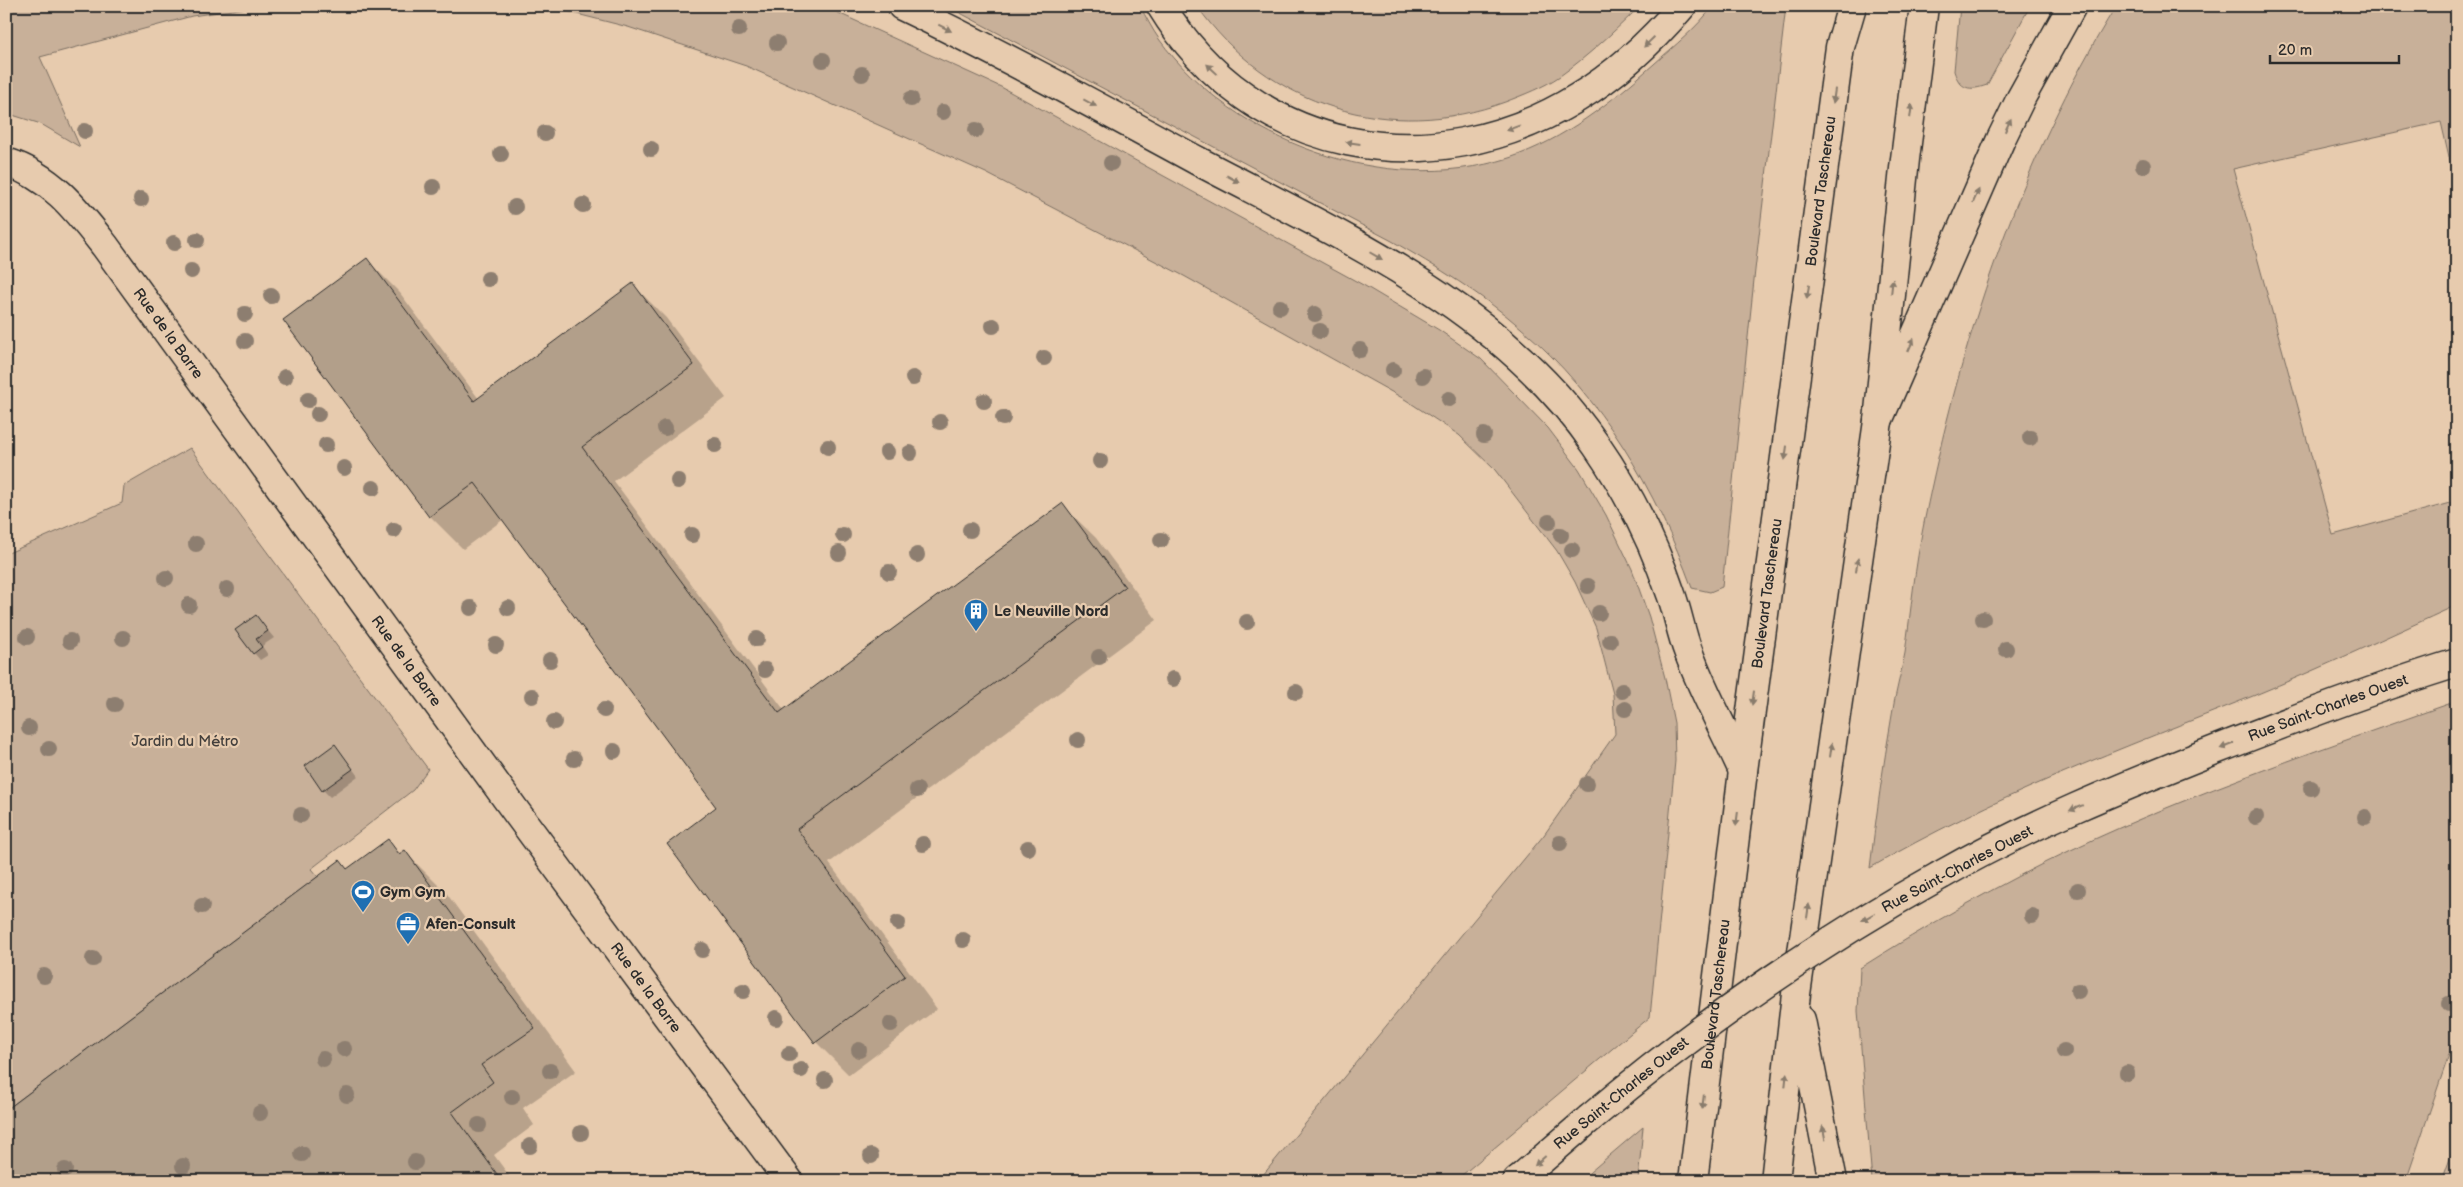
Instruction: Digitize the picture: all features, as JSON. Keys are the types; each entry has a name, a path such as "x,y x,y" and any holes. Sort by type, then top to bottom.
{"main road":[{"path":"902,6 1350,241 1437,292 1503,341 1561,400 1594,442 1625,492 1653,546 1672,595 1688,651 1743,771"},
{"path":"1161,6 1193,52 1231,87 1258,106 1284,120 1322,136 1341,141 1399,148 1434,147 1463,143 1494,135 1554,111 1578,98 1616,70 1648,43 1682,6"},
{"path":"1839,6 1840,48"},
{"name":"Boulevard Taschereau","path":"1693,1181 1743,771 1840,48 1852,6"},
{"path":"1775,1181 1796,994 1878,421 1905,159 1924,6"},
{"path":"1878,421 2001,139 2021,98 2072,6"},
{"name":"Rue de la Barre","path":"6,162 37,175 52,186 105,246 512,805 790,1181"},
{"name":"Rue Saint-Charles Ouest","path":"1517,1180 1643,1073 1733,1006 1859,922 1940,875 2052,819 2143,780 2336,703 2457,663"},
{"path":"1796,994 1833,1181"}],"green space":[{"path":"6,6 259,6 192,16 40,57 80,147 41,124 6,113"},
{"path":"532,6 823,6 1001,87 1365,286 1439,330 1481,359 1548,428 1579,469 1606,515 1632,569 1649,617 1665,678 1674,723 1675,761 1650,1017 1455,1181 1258,1181 1544,835 1615,734 1613,694 1596,628 1575,582 1557,551 1495,470 1459,435 1406,400 1184,276 986,173 746,66 628,27 569,12"},
{"path":"947,6 1140,6 1159,39 1191,76 1228,107 1270,133 1316,152 1364,165 1413,170 1461,168 1509,158 1549,141 1604,106 1685,36 1713,6 1786,6 1755,270 1722,587 1710,592 1692,588 1678,552 1643,481 1601,415 1577,384 1550,355 1521,328 1475,292 1392,241"},
{"path":"1197,6 1640,6 1591,52 1547,84 1505,102 1462,114 1418,119 1376,117 1334,108 1295,92 1259,70 1226,41"},
{"path":"1960,6 2030,6 1987,85 1981,87 1966,87 1959,82 1954,71"},
{"path":"2116,6 2457,6 2457,191 2441,122 2233,169 2333,535 2457,501 2457,605 2253,696 2010,796 1916,842 1870,868 1877,811 1895,699 1905,653 1921,539 1939,455 1975,321 2022,191 2050,128 2081,66"},
{"name":"Jardin du Métro","path":"190,448 428,769 413,790 311,869 318,877 6,1110 6,554 122,503 124,486"},
{"path":"2457,701 2457,1031 2406,1181 1872,1181 1858,1011 1860,968 1991,891 2071,850 2214,789"},
{"path":"1643,1127 1638,1181 1580,1181 1583,1178"},
{"path":"2457,1139 2457,1181 2442,1181"}],"building":[{"name":"Le Neuville Nord","path":"367,258 474,401 633,283 694,365 582,447 779,713 1063,503 1125,587 797,829 905,976 815,1043 667,844 716,807 475,483 429,517 283,320"},
{"path":"256,615 268,631 256,639 262,647 253,654 235,630"},
{"path":"335,744 353,769 322,791 305,766"},
{"path":"388,839 399,854 405,850 535,1028 481,1065 493,1082 452,1112 502,1181 6,1181 6,1110 340,860 347,869"}],"place":[{"name":"Le Neuville Nord","path":"976,632"},
{"name":"Gym Gym","path":"363,913"},
{"name":"Afen-Consult","path":"408,945"}]}
